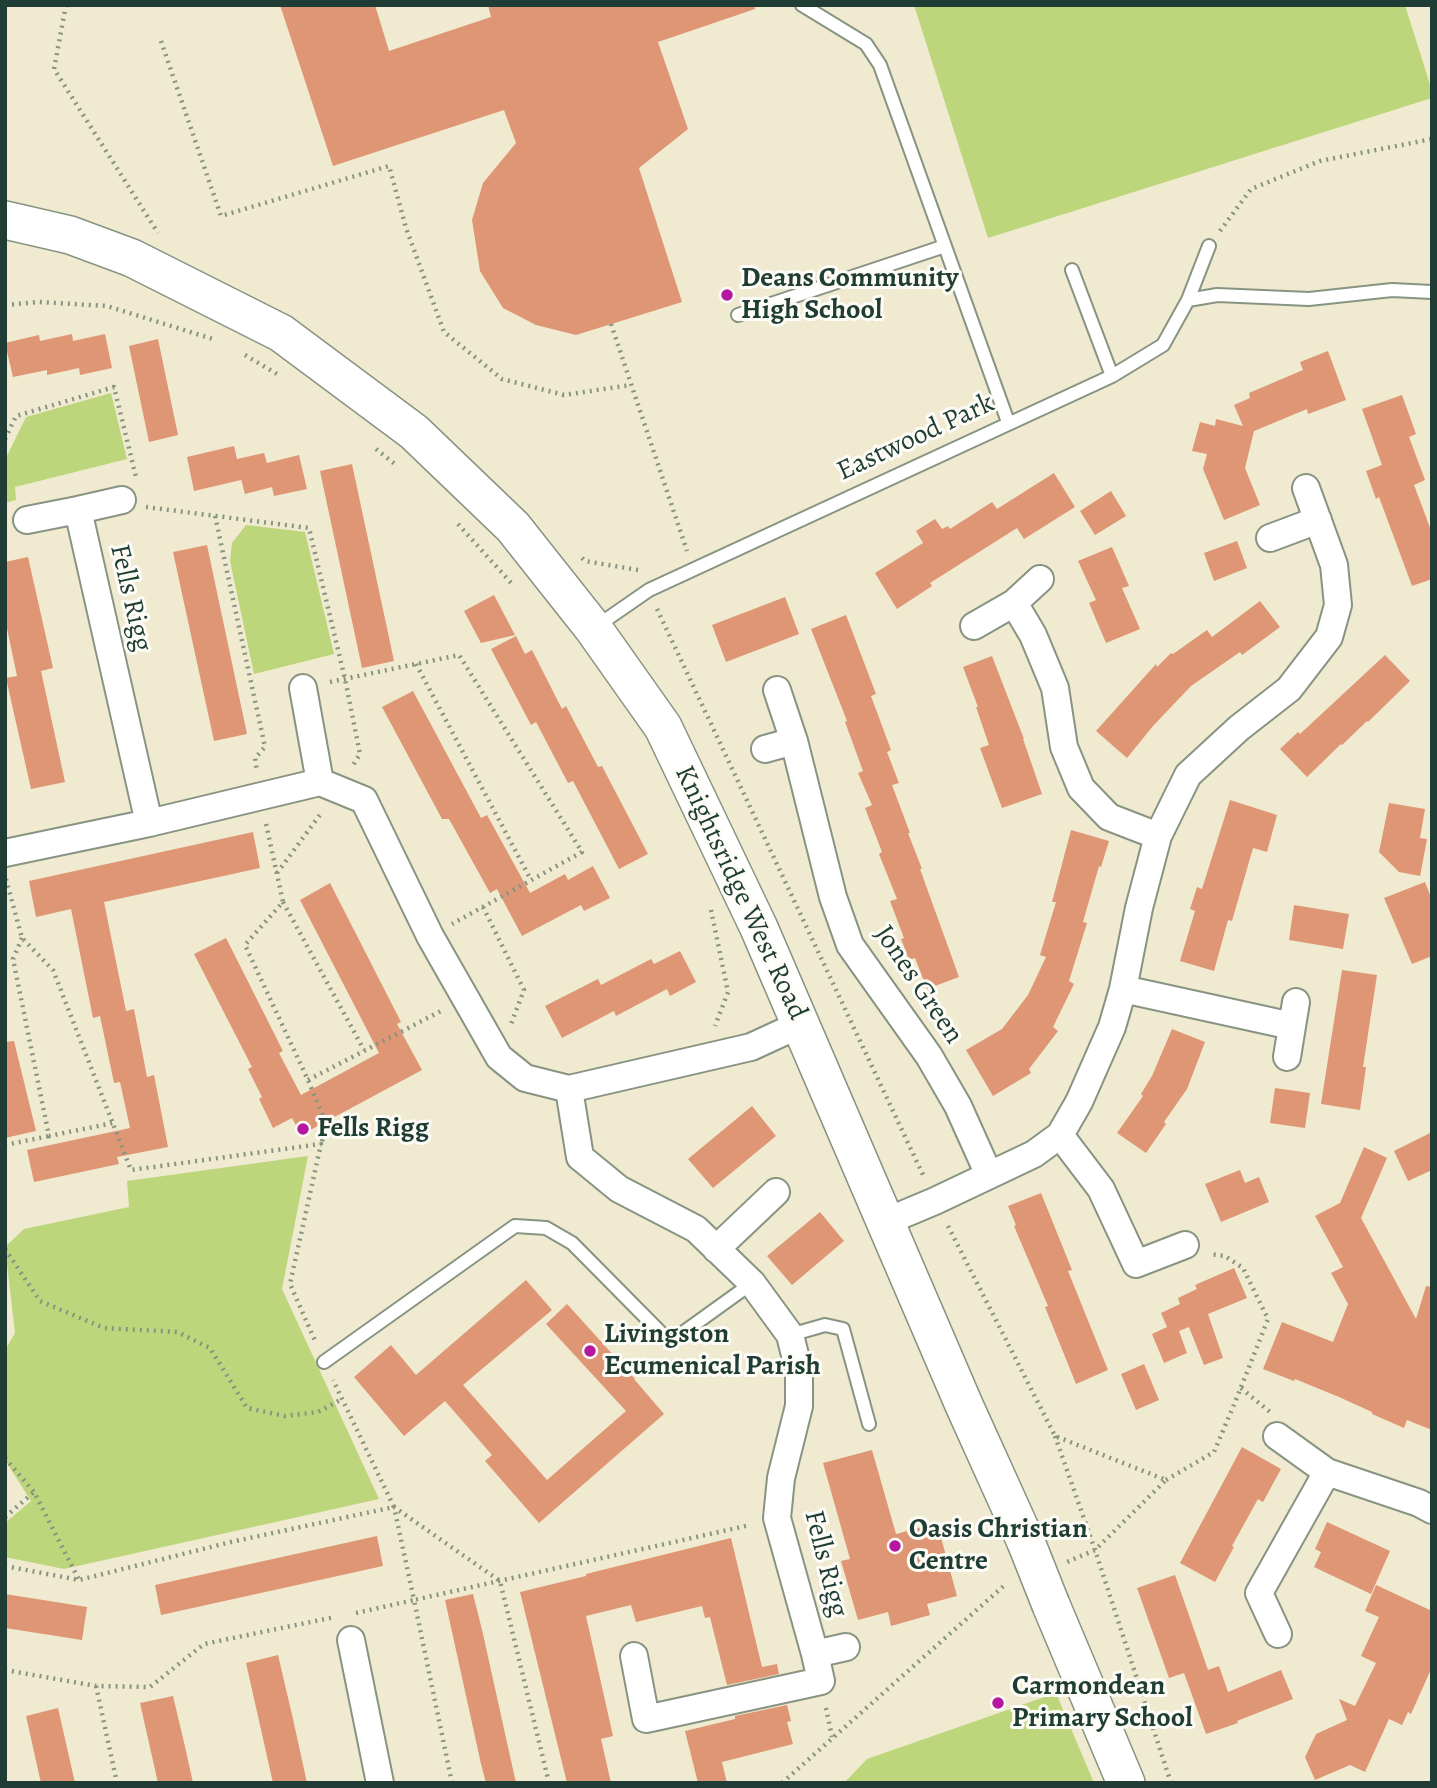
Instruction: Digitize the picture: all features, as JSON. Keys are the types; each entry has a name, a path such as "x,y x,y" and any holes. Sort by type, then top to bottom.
{"street":[{"name":"Knightsridge West Road","path":"5,194 70,234"},
{"name":"Knightsridge West Road","path":"5,220 70,234 132,258 281,333 414,432 513,527 593,628 663,727 759,928 964,1405 1026,1542 1126,1783"},
{"path":"885,1222 1034,1154 1060,1135 1079,1102 1107,1039 1123,989 1139,908 1158,836 1188,775 1239,728 1289,689 1329,637 1338,605 1334,565 1306,488"},
{"path":"27,520 134,496"},
{"name":"Fells Rigg","path":"78,510 149,822"},
{"path":"1270,538 1318,520"},
{"path":"974,626 1014,603 1040,579"},
{"path":"1014,603 1033,635 1055,688 1064,747 1082,788 1109,817 1158,836"},
{"path":"303,688 330,785"},
{"name":"Jones Green","path":"777,690 794,741 833,897 850,945 929,1056 958,1106 989,1175"},
{"path":"765,749 794,741"},
{"path":"5,853 260,796 330,785 364,800 430,936 499,1057 525,1078 569,1089 751,1047 801,1024"},
{"path":"1123,989 1294,1014 1287,1057"},
{"name":"Fells Rigg","path":"569,1089 580,1157 619,1189 696,1229 752,1283 790,1335 799,1371 799,1406 781,1478 777,1518 816,1654 821,1681 646,1719 634,1656"},
{"path":"1060,1135 1101,1189 1125,1268 1185,1245"},
{"path":"716,1249 776,1192"},
{"path":"1277,1436 1327,1472 1419,1503 1432,1510"},
{"path":"1278,1633 1259,1593 1327,1472"},
{"path":"351,1640 380,1783"},
{"name":"Fells Rigg","path":"816,1654 846,1647"}],"lane":[{"path":"802,5 866,44 880,65 1007,422"},
{"path":"738,315 945,246"},
{"name":"Eastwood Park","path":"593,628 649,590 693,568 1112,376 1163,345 1188,300 1209,246"},
{"path":"1072,270 1112,376"},
{"path":"1188,300 1217,295 1309,299 1392,290 1432,292"},
{"path":"324,1362 514,1226 546,1228 572,1243 670,1342 752,1283"},
{"path":"790,1335 825,1325 844,1329 869,1424"}],"path":[{"path":"161,41 221,216 389,166 406,228 444,332 502,379 564,395 631,385"},
{"path":"1209,246 1251,189 1320,161 1432,139"},
{"path":"5,305 39,302 107,306 226,343"},
{"path":"611,324 693,568"},
{"path":"236,350 279,376"},
{"path":"5,439 16,416 114,387 134,496 215,516 309,528 360,754 330,785 277,873"},
{"path":"373,447 405,472"},
{"path":"215,516 265,747 256,758 260,796 283,902 364,1051"},
{"path":"453,518 515,587"},
{"path":"303,688 459,655 582,852 430,936"},
{"path":"416,664 531,880"},
{"path":"5,874 22,938 53,970 131,1170 321,1144"},
{"path":"283,902 245,945 327,1126 290,1284 324,1362 394,1507 452,1783"},
{"path":"703,1058 728,992 710,905"},
{"path":"483,907 524,990 499,1057"},
{"path":"22,938 13,959 49,1136"},
{"path":"308,1080 466,998"},
{"path":"5,1145 113,1123"},
{"path":"1166,1480 1214,1452 1268,1319 1243,1268 1224,1256 1197,1252 1185,1245"},
{"path":"5,1249 40,1301 104,1328 177,1332 210,1348 247,1408 285,1416 318,1412 342,1399"},
{"path":"1055,1436 1171,1783"},
{"path":"5,1458 34,1492 79,1580"},
{"path":"5,1517 34,1492"},
{"path":"5,1566 79,1580 231,1542 394,1507 500,1581 549,1783"},
{"path":"5,1670 96,1686 150,1687 204,1644 414,1600 777,1518"},
{"path":"96,1686 117,1783"}],"green space":[{"path":"914,5 1405,5 1432,98 988,238"},
{"path":"111,393 127,459 15,487 16,500 5,503 5,460 26,417"},
{"path":"246,525 305,532 334,654 254,674 230,561 232,543"},
{"path":"308,1156 282,1289 379,1499 64,1569 5,1557 5,1523 31,1501 5,1460 5,1350 15,1333 5,1247 24,1229 129,1207 127,1181"},
{"path":"1056,1693 1094,1783 844,1783 867,1759"}],"building":[{"path":"280,5 375,5 389,51 491,17 488,5 754,5 755,9 658,42 688,129 639,168 682,302 576,335 536,325 503,308 480,271 472,220 483,183 516,143 504,110 333,166"},
{"path":"72,334 73,341 105,334 112,368 80,375 79,368 47,375 47,370 13,377 5,343 39,335 40,341"},
{"path":"158,339 178,435 149,442 129,346"},
{"path":"1328,351 1346,400 1308,414 1307,409 1254,431 1245,468 1260,505 1224,520 1203,469 1207,454 1192,451 1200,422 1215,426 1216,419 1243,426 1234,405 1250,398 1249,393 1303,370 1300,362"},
{"path":"1402,395 1416,434 1409,437 1425,480 1414,485 1432,533 1432,579 1412,586 1379,497 1376,499 1366,471 1382,465 1362,409"},
{"path":"234,446 237,459 264,453 267,463 299,455 307,489 274,496 272,487 245,494 241,479 194,491 187,457"},
{"path":"352,464 394,661 362,668 320,471"},
{"path":"1054,473 1075,507 1024,539 1017,528 930,583 932,586 897,609 875,573 923,543 916,531 935,519 942,529 948,526 950,529 992,502 997,509"},
{"path":"1111,491 1126,516 1095,535 1080,511"},
{"path":"1237,541 1247,568 1214,581 1204,553"},
{"path":"207,545 247,734 214,741 173,552"},
{"path":"1112,547 1129,586 1122,588 1140,629 1106,643 1089,603 1096,600 1078,561"},
{"path":"28,557 53,668 41,671 65,782 31,789 6,678 17,676 5,619 5,562"},
{"path":"494,595 515,635 481,643 464,611"},
{"path":"785,597 799,634 726,662 712,625"},
{"path":"1260,601 1280,627 1242,655 1240,652 1191,686 1127,758 1096,731 1156,664 1157,667 1171,653 1207,630 1212,637"},
{"path":"846,615 876,694 871,696 891,750 887,752 899,783 892,785 959,977 927,989 915,958 909,960 901,939 904,938 890,901 897,899 865,808 872,805 858,773 863,771 845,722 847,721 811,629"},
{"path":"516,636 525,654 532,650 562,709 566,706 598,767 602,766 648,854 619,869 573,781 568,783 536,722 531,725 491,649"},
{"path":"1385,655 1410,681 1307,777 1280,749 1298,732 1300,734"},
{"path":"992,656 1042,794 1002,808 980,748 989,745 963,667"},
{"path":"413,691 481,818 487,815 530,893 565,874 568,880 593,866 610,898 584,911 581,905 522,936 497,889 490,893 449,819 442,819 382,707"},
{"path":"1230,800 1277,815 1267,852 1253,848 1214,971 1180,961 1195,911 1190,909 1197,887 1202,889"},
{"path":"1389,803 1425,809 1420,838 1427,839 1420,876 1399,872 1379,852"},
{"path":"1071,830 1109,841 1083,922 1087,923 1069,981 1074,984 1053,1027 1058,1031 1029,1069 1031,1073 993,1096 966,1050 1002,1029 1028,995 1046,957 1040,955 1056,902 1052,902"},
{"path":"253,832 260,868 104,902 126,1011 134,1009 147,1077 154,1075 168,1147 117,1157 119,1164 34,1182 27,1150 130,1128 120,1082 114,1083 100,1016 93,1018 71,909 36,917 29,881"},
{"path":"1425,882 1432,900 1432,956 1412,964 1384,898"},
{"path":"330,883 401,1022 397,1024 422,1070 301,1135 292,1118 273,1128 248,1069 252,1067 194,954 226,938 283,1051 279,1053 301,1095 379,1053 300,900"},
{"path":"1294,905 1349,914 1343,949 1289,940"},
{"path":"680,951 696,982 670,996 667,989 616,1016 614,1011 562,1038 545,1006 598,979 601,985 651,959 654,964"},
{"path":"1342,970 1377,975 1363,1067 1366,1067 1360,1110 1321,1104"},
{"path":"1172,1029 1205,1042 1187,1089 1146,1153 1117,1133 1143,1096 1141,1094 1152,1076"},
{"path":"14,1041 36,1131 5,1138 5,1042"},
{"path":"1275,1088 1310,1093 1305,1128 1270,1123"},
{"path":"752,1106 776,1136 713,1188 688,1159"},
{"path":"1432,1132 1432,1170 1408,1181 1394,1151"},
{"path":"1364,1147 1387,1158 1361,1218 1416,1319 1426,1286 1432,1287 1432,1430 1407,1420 1404,1428 1339,1397 1263,1369 1282,1322 1333,1342 1348,1304 1331,1273 1343,1267 1315,1216 1340,1203"},
{"path":"1240,1170 1245,1183 1259,1177 1269,1202 1221,1222 1205,1184"},
{"path":"1041,1193 1072,1270 1068,1271 1108,1370 1076,1384 1008,1206"},
{"path":"820,1212 844,1241 792,1285 767,1256"},
{"path":"1234,1268 1247,1298 1208,1314 1223,1358 1204,1365 1189,1327 1179,1331 1187,1353 1164,1363 1152,1334 1167,1327 1161,1313 1180,1304 1178,1298 1197,1289 1195,1285"},
{"path":"526,1280 552,1310 463,1385 547,1480 626,1411 546,1324 567,1304 664,1414 539,1523 485,1461 492,1455 445,1401 404,1436 354,1377 391,1345 416,1375"},
{"path":"1144,1364 1159,1400 1136,1410 1121,1374"},
{"path":"1242,1447 1281,1469 1263,1502 1258,1499 1215,1582 1180,1563"},
{"name":"Oasis Christian Centre","path":"872,1450 896,1534 937,1523 957,1596 927,1604 930,1615 891,1626 888,1612 858,1620 841,1561 850,1559 823,1463"},
{"path":"1327,1522 1390,1551 1371,1594 1314,1567 1321,1552 1315,1549"},
{"path":"377,1536 383,1566 161,1615 155,1585"},
{"path":"731,1538 762,1667 777,1664 779,1674 727,1685 710,1617 705,1618 702,1606 636,1622 631,1605 586,1616 613,1736 601,1739 611,1783 567,1783 520,1592"},
{"path":"1175,1575 1208,1670 1219,1666 1228,1692 1281,1670 1293,1699 1206,1734 1184,1673 1169,1678 1137,1588"},
{"path":"1376,1585 1432,1611 1432,1667 1411,1714 1408,1712 1402,1725 1389,1719 1365,1772 1350,1765 1315,1780 1305,1757 1316,1734 1347,1720 1339,1699 1355,1706 1376,1663 1361,1656 1379,1617 1365,1611"},
{"path":"5,1594 87,1607 82,1640 5,1628"},
{"path":"473,1594 516,1783 486,1783 481,1764 445,1600"},
{"path":"278,1655 307,1783 273,1783 246,1663"},
{"path":"173,1696 193,1783 158,1783 140,1703"},
{"path":"787,1705 791,1721 787,1722 793,1744 722,1762 727,1783 698,1783 685,1731 735,1719 735,1716"},
{"path":"58,1708 75,1783 41,1783 26,1716"}],"place":[{"name":"Deans Community High School","path":"727,295"},
{"name":"Fells Rigg","path":"303,1129"},
{"name":"Livingston Ecumenical Parish","path":"590,1351"},
{"name":"Oasis Christian Centre","path":"895,1546"},
{"name":"Carmondean Primary School","path":"998,1703"}]}
